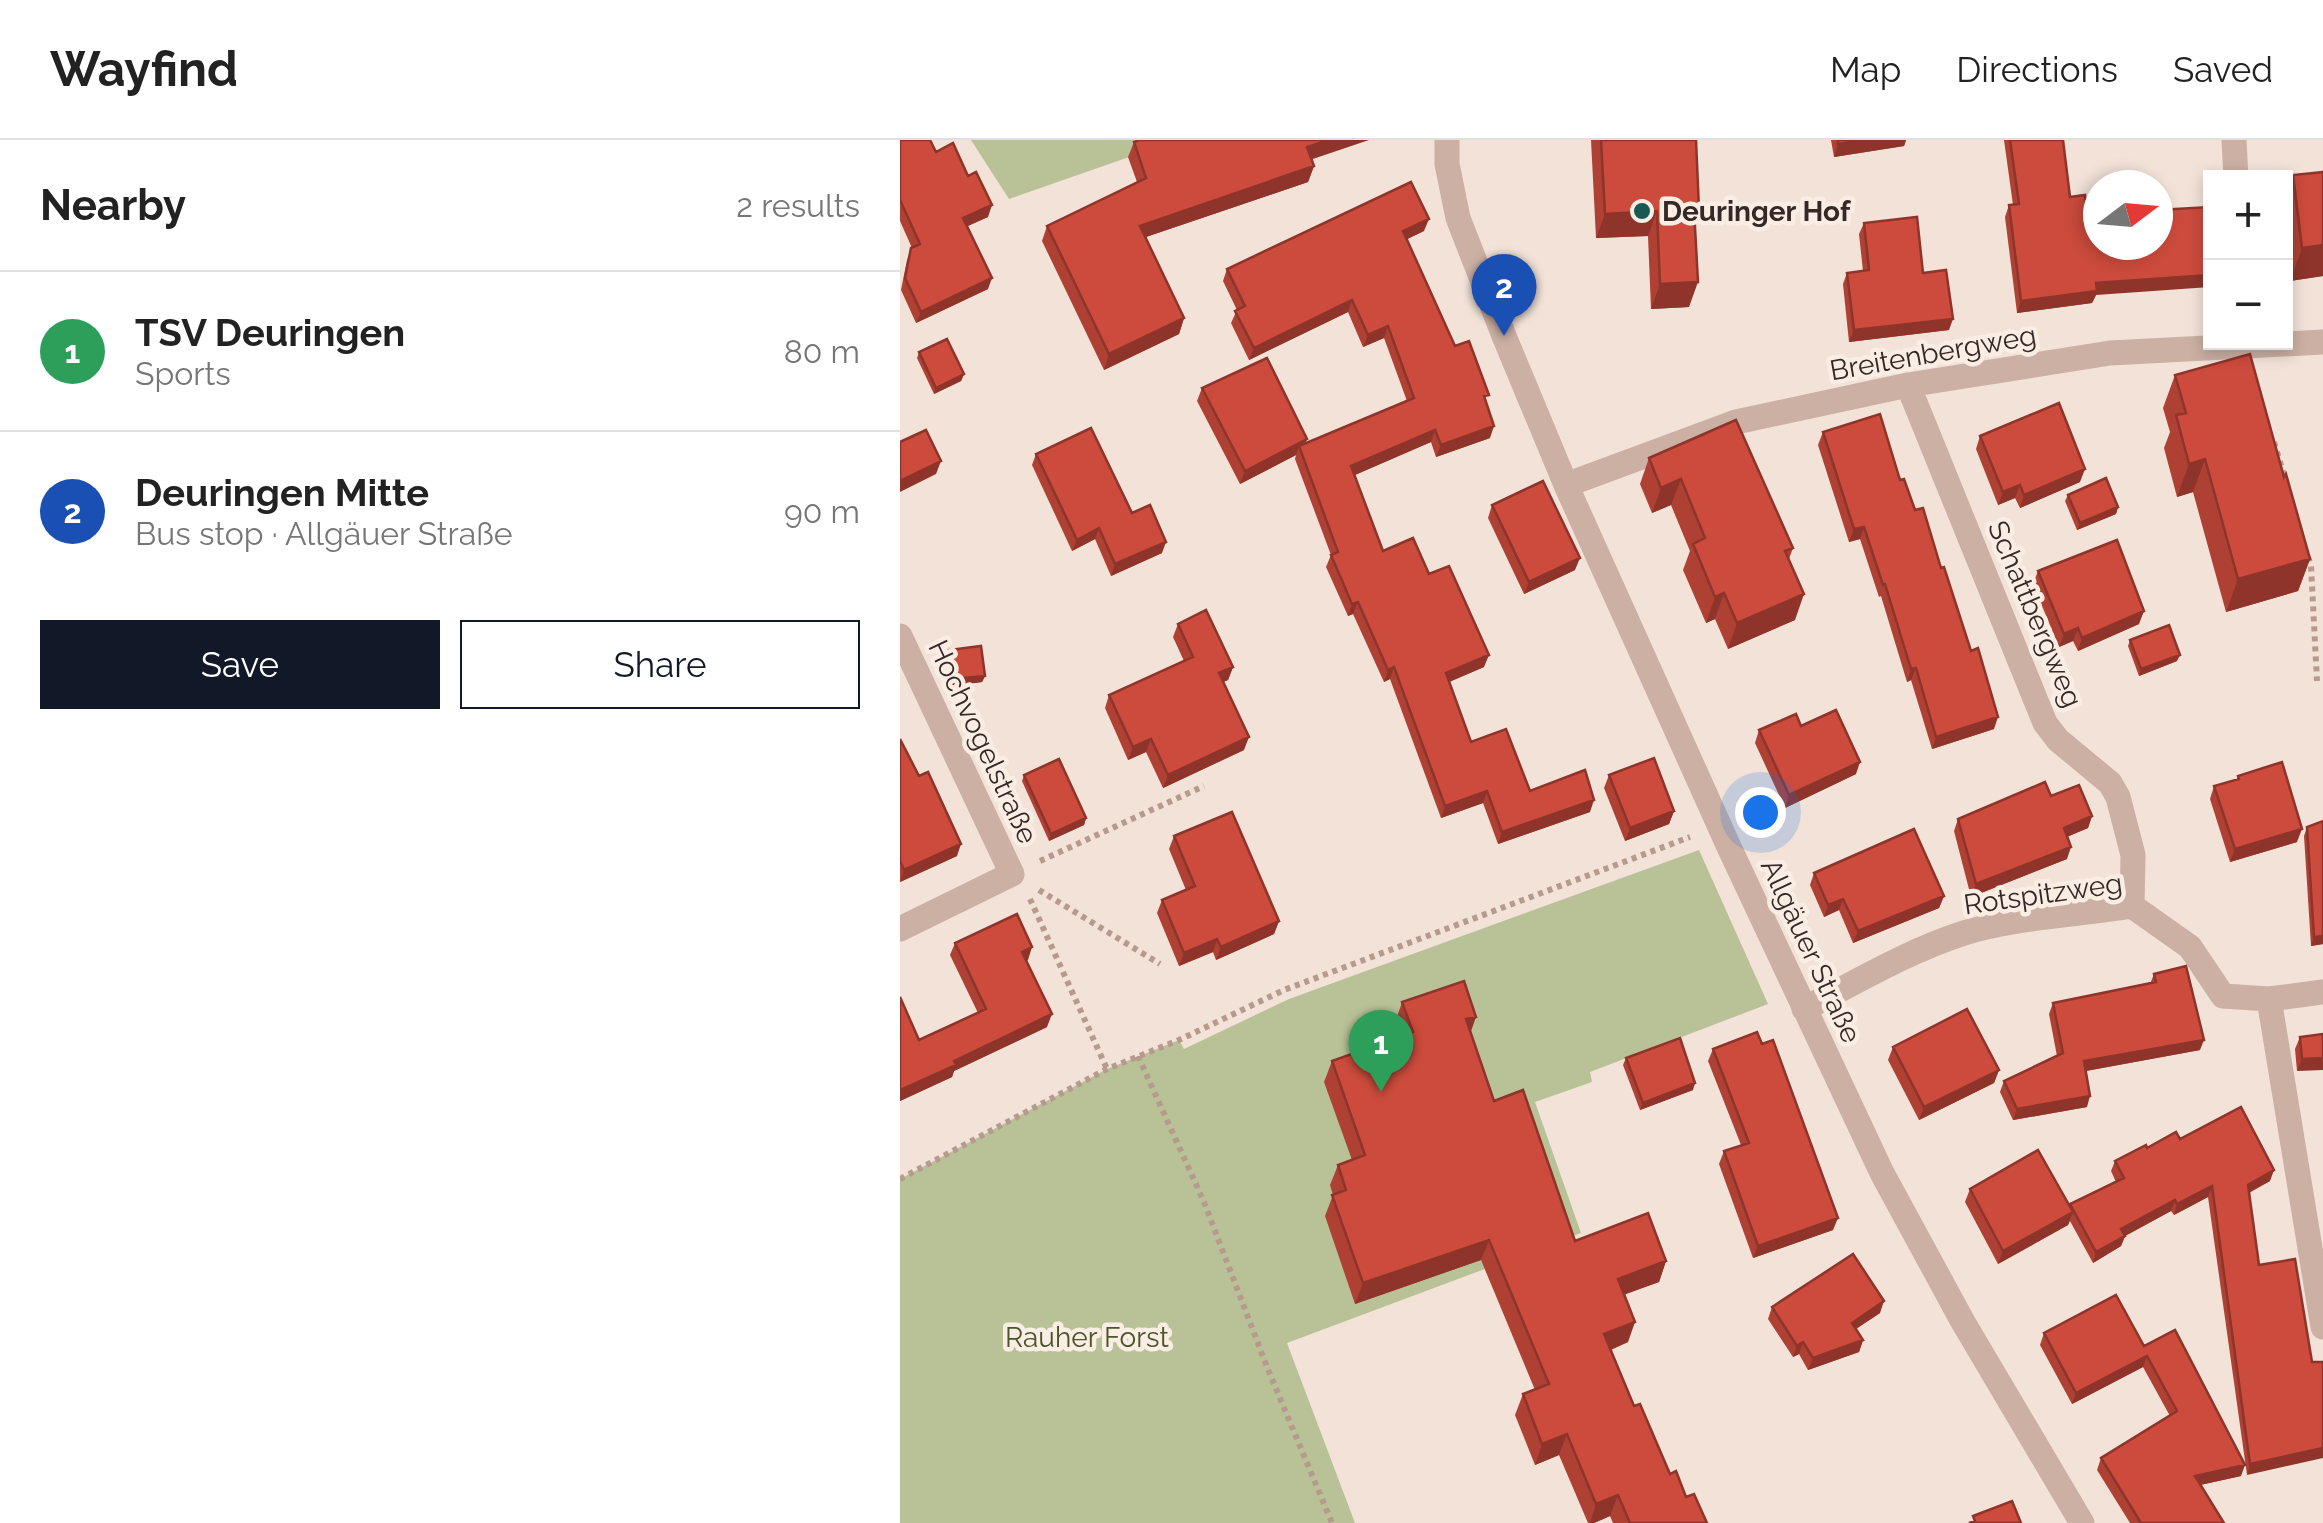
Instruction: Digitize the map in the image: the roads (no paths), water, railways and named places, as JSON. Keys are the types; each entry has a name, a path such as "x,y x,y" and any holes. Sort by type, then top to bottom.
{"street":[{"name":"Allgäuer Straße","path":"1447,140 1447,164 1458,218 1504,336 1566,486 1720,826 1882,1173 1963,1322 2082,1523"},
{"path":"2234,140 2236,170"},
{"name":"Breitenbergweg","path":"2293,343 2323,342"},
{"name":"Breitenbergweg","path":"1566,486 1736,422 1908,385 2110,353 2203,347"},
{"name":"Schattbergweg","path":"1908,385 2045,723 2058,740 2110,783 2118,798 2133,856 2132,906"},
{"name":"Hochvogelstraße","path":"900,636 1012,874 900,929"},
{"name":"Rotspitzweg","path":"1804,1008 1921,948 1964,933 2132,906 2190,947 2222,996 2269,999 2323,992"},
{"path":"2269,999 2323,1327"}],"place":[{"name":"Deuringer Hof","path":"1642,211"},
{"name":"Deuringen Mitte","path":"1504,336"},
{"name":"TSV Deuringen","path":"1381,1092"}],"park label":[{"name":"Rauher Forst","path":"1087,1337"}]}
